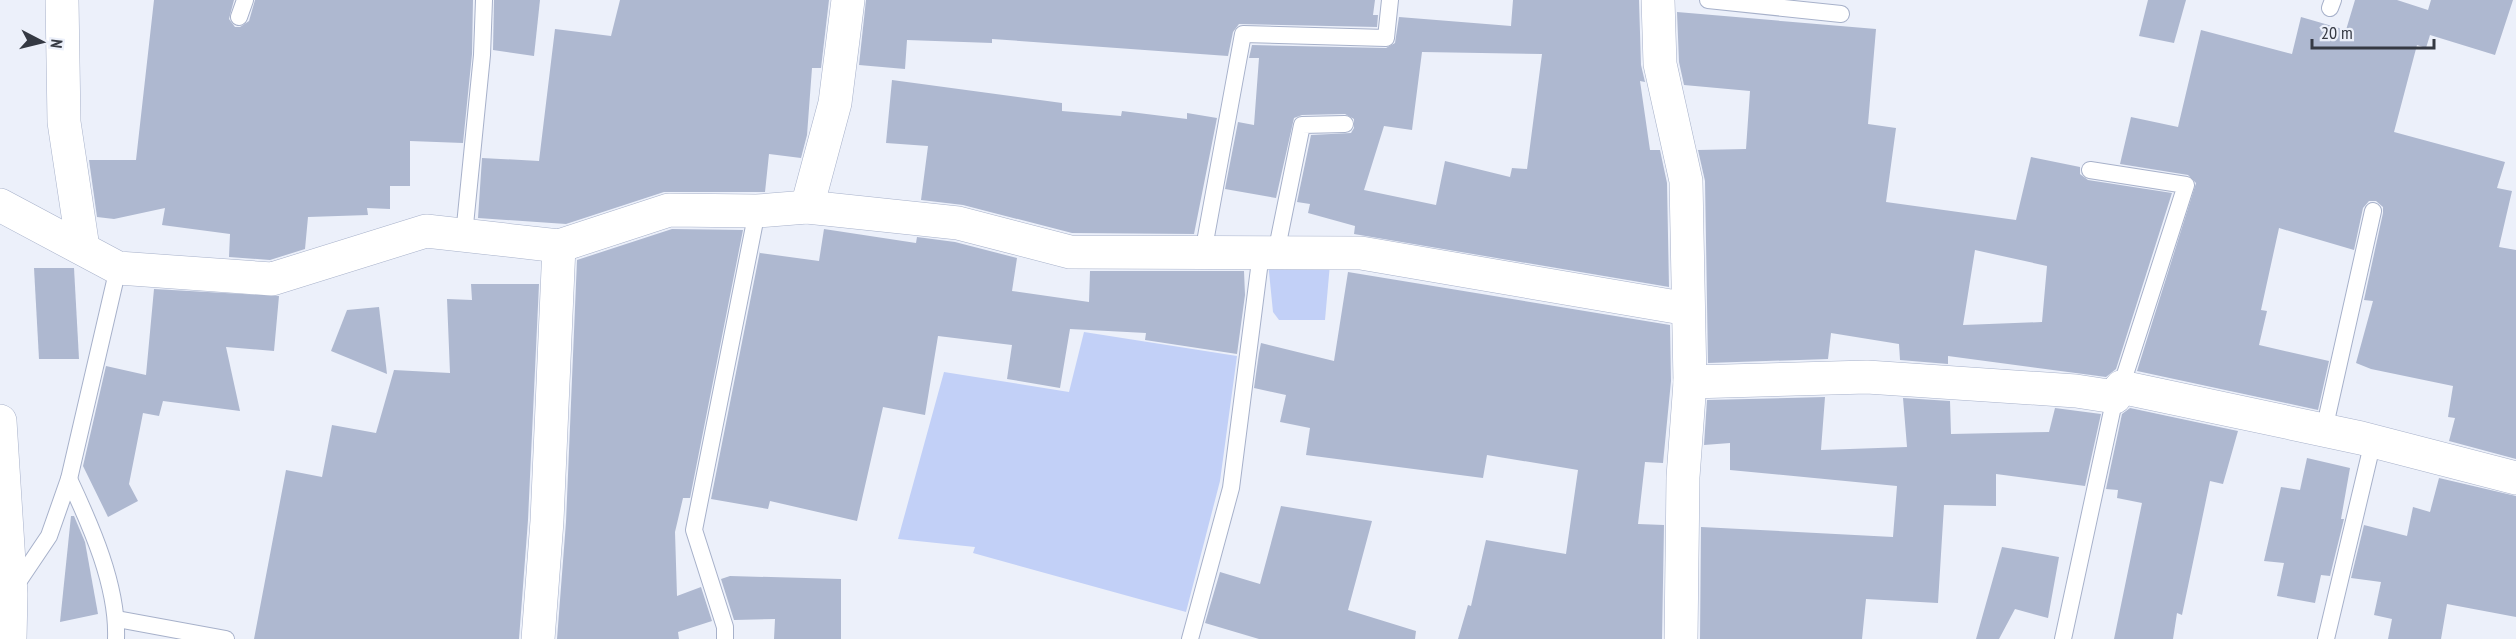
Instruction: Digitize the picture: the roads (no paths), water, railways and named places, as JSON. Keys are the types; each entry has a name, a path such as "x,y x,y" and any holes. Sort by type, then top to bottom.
{"street":[{"path":"62,0 64,123 83,248"},
{"path":"807,207 835,102 848,0"},
{"path":"1658,0 1660,64 1686,180 1690,382 1683,477 1681,639"},
{"path":"0,205 118,268 272,279 426,231 558,246 669,210 757,211 807,207 958,223 1070,252 1361,253 1688,309"},
{"path":"538,639 547,521 558,246"},
{"path":"1690,382 1867,376 2118,392 2324,430 2516,477"},
{"path":"0,421 11,594 10,639"}],"lane":[{"path":"239,17 245,0"},
{"path":"464,235 482,55 484,0"},
{"path":"1203,253 1243,34 1386,38 1390,0"},
{"path":"1708,0 1841,14"},
{"path":"1190,639 1231,488 1269,253 1302,125 1345,124"},
{"path":"2063,639 2118,392 2186,185 2090,170"},
{"path":"725,639 725,627 694,530 757,211"},
{"path":"2324,430 2373,211"},
{"path":"11,594 49,536 69,479 118,268"},
{"path":"2326,639 2373,441"},
{"path":"69,479 94,532 117,619 116,639"},
{"path":"117,619 226,639"}]}
